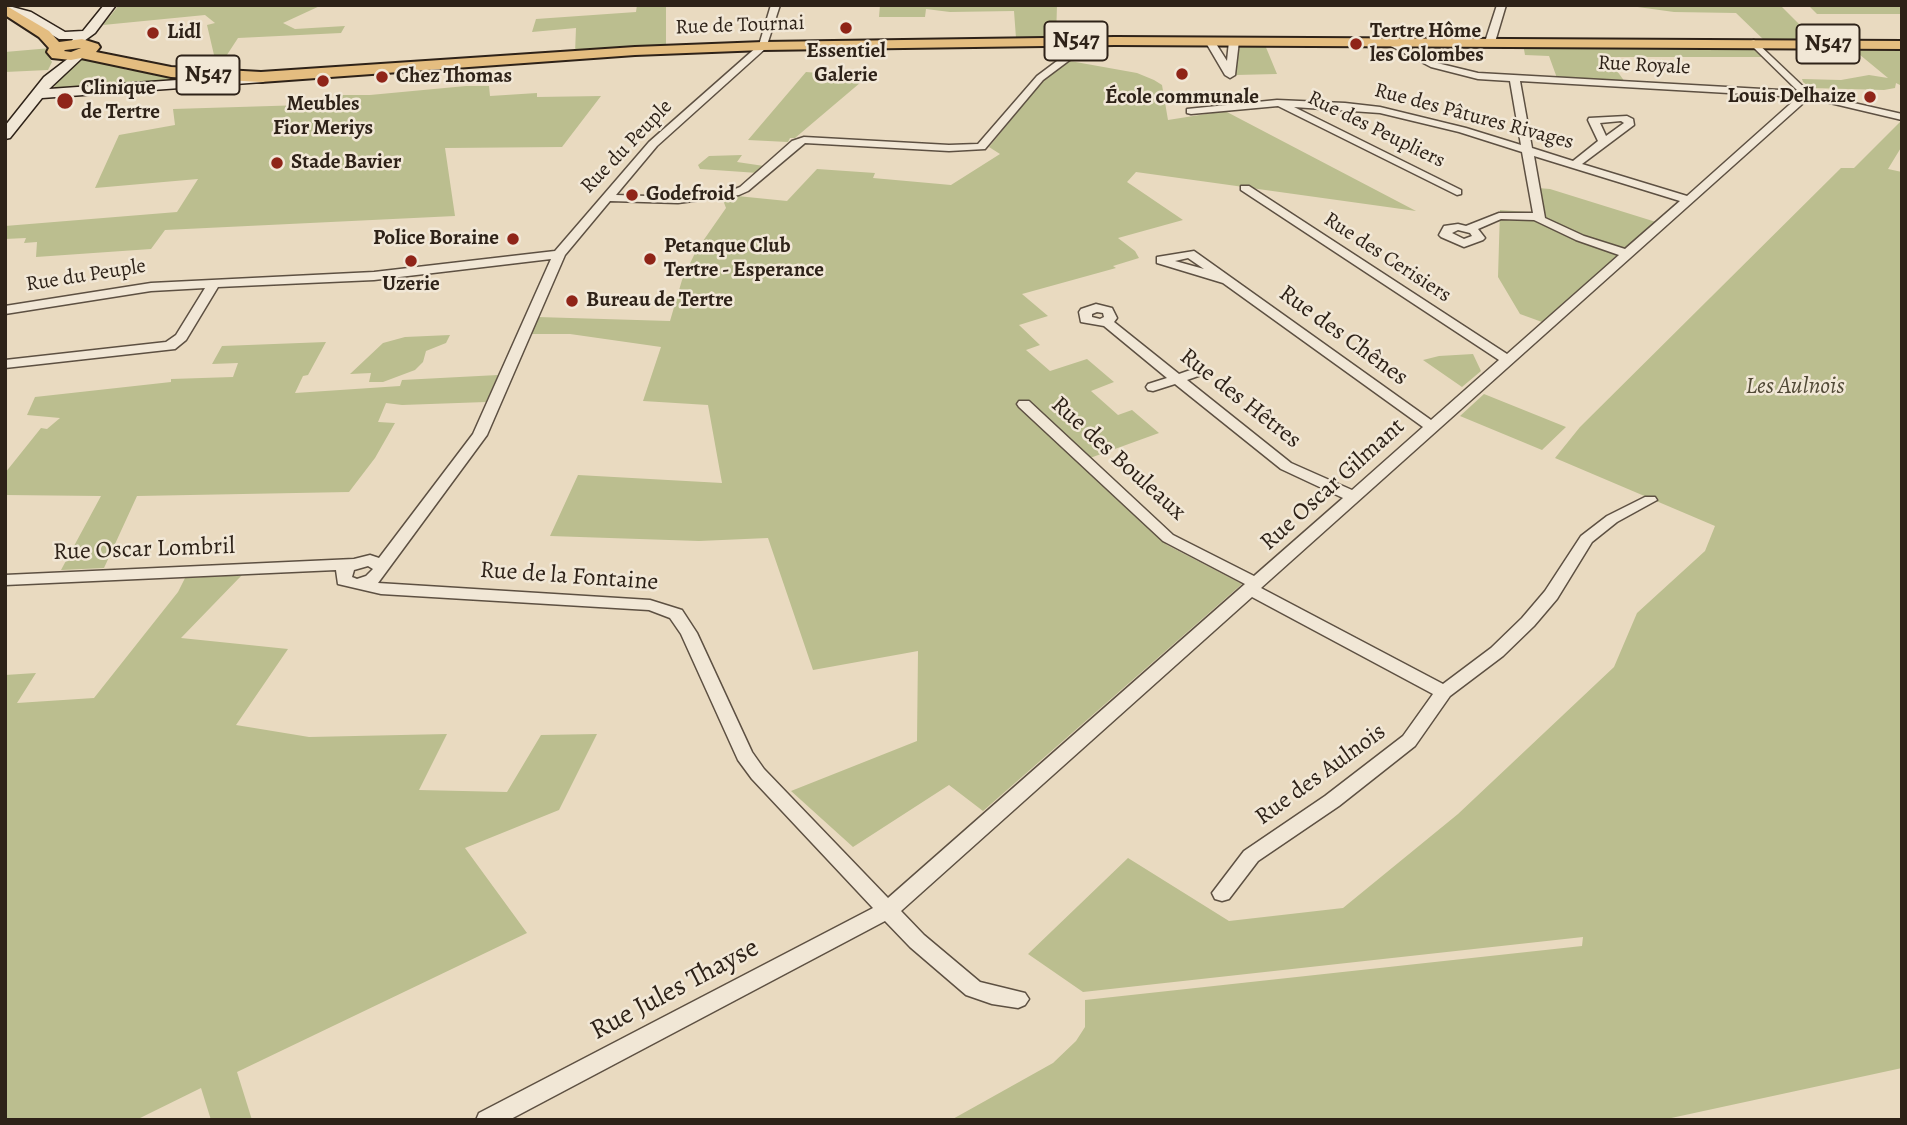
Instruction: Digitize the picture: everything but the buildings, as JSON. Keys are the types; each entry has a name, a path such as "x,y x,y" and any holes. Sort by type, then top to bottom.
{"main road":[{"name":"N547","path":"5,9 74,47"},
{"name":"Rue de Tournai","path":"74,47 171,72 286,76 635,51 763,46 1075,41 1902,45"},
{"name":"Rue de Tournai","path":"74,47 129,60 191,69 251,73 336,73"}],"street":[{"path":"5,135 110,5"},
{"path":"763,46 776,5"},
{"path":"1490,42 1502,5"},
{"path":"5,9 27,15 63,36 74,47"},
{"path":"606,198 678,200 735,193 744,189 796,143 804,140 949,148 981,147 1040,78 1074,53 1075,41"},
{"path":"1210,41 1237,90"},
{"path":"1234,41 1237,90"},
{"name":"Rue Royale","path":"1388,41 1427,62 1452,71 1514,78 1807,95 1902,117"},
{"path":"1754,43 1807,95"},
{"name":"Rue du Peuple","path":"5,310 152,287 364,276 556,260 653,144 763,46"},
{"name":"Rue de Tournai","path":"38,94 286,76"},
{"path":"1514,78 1540,220 1559,230 1627,254"},
{"name":"Rue des Pâtures Rivages","path":"1191,111 1237,90 1277,103 1345,106 1388,112 1527,149 1689,200"},
{"name":"Rue Oscar Gilmant","path":"888,909 1807,95"},
{"name":"Rue des Peupliers","path":"1277,103 1457,192"},
{"path":"1575,164 1604,142"},
{"name":"Rue des Cerisiers","path":"1245,188 1508,360"},
{"path":"1468,229 1499,216 1538,215"},
{"path":"361,584 372,580 480,436 556,260"},
{"name":"Rue des Chênes","path":"1228,281 1432,428"},
{"path":"5,364 170,346 181,337 215,282"},
{"name":"Rue des Hêtres","path":"1106,321 1286,466 1354,497"},
{"path":"1153,387 1199,371"},
{"name":"Rue des Bouleaux","path":"1024,404 1168,538 1253,586"},
{"name":"Rue des Aulnois","path":"1222,893 1251,856 1332,801 1409,741 1444,692 1497,652 1528,622 1551,595 1586,539 1612,519 1650,500"},
{"path":"344,580 344,571 402,537"},
{"name":"Rue de la Fontaine","path":"357,562 370,560 380,569 383,578 425,591"},
{"name":"Rue Oscar Lombril","path":"5,580 284,568 357,562"},
{"name":"Rue Oscar Lombril","path":"284,568 361,584"},
{"name":"Rue de la Fontaine","path":"361,584 381,590 650,606 676,614 689,633 744,755 758,774 917,941 961,981 973,989 1018,999"},
{"path":"1253,586 1444,692"},
{"name":"Rue Jules Thayse","path":"487,1120 888,909"}],"green space":[{"path":"119,5 322,5 283,23 295,29 345,26 341,33 238,38 223,61 230,61 231,67 214,69 206,66 201,59 214,55 207,25 215,23 205,15 103,25"},
{"path":"637,5 666,5 666,47 575,53 576,28 532,32 536,19 636,12"},
{"path":"880,5 1057,5 1056,38 1016,38 1014,11 950,12 926,9 925,17 879,17"},
{"path":"1623,5 1902,5 1902,14 1817,14 1809,6 1781,6 1816,41 1765,41 1736,13 1674,12"},
{"path":"1523,44 1739,45 1759,52 1764,57 1607,57 1625,82 1557,78 1549,56 1525,55"},
{"path":"1245,45 1265,45 1277,74 1236,75 1234,50"},
{"path":"1848,45 1902,46 1902,86 1896,83 1895,88 1884,90 1811,88 1803,82 1802,79 1841,80 1869,75 1888,78"},
{"path":"51,48 48,56 52,62 48,70 5,72 5,52"},
{"path":"87,58 114,62 126,70 218,78 56,89 54,87 71,63"},
{"path":"1070,61 1137,73 1154,80 1162,85 1168,120 1225,111 1416,211 1136,172 1127,182 1183,220 1118,238 1135,251 1139,258 1113,266 1116,268 1022,294 1048,316 1019,325 1040,345 1026,350 1050,371 1087,359 1114,382 1091,391 1118,415 1132,410 1159,433 1079,462 1167,545 1242,584 983,811 949,785 853,847 791,791 917,741 918,651 813,670 768,538 699,541 550,536 578,475 722,483 708,405 643,401 661,347 570,334 530,334 537,317 670,321 682,280 696,251 726,208 723,200 737,196 787,201 817,169 875,173 873,178 951,185 1000,154 989,147 1044,79"},
{"path":"806,72 867,77 788,142 748,140"},
{"name":"Stade Bavier","path":"489,86 490,96 537,93 537,97 601,96 562,147 445,148 455,216 165,230 151,249 36,257 37,242 24,243 26,238 5,239 5,226 177,212 198,179 95,188 119,135 175,125 173,109 337,104 339,95 370,95"},
{"name":"Les Aulnois","path":"1902,120 1902,146 1888,169 1902,172 1902,1068 1662,1120 951,1120 1053,1063 1076,1041 1085,1027 1085,1000 1582,946 1583,937 1083,992 1028,954 1128,858 1229,921 1343,908 1458,814 1614,667 1637,613 1705,551 1715,526 1555,458 1580,427 1841,168 1854,168"},
{"path":"742,155 737,162 764,166 758,173 700,169 698,165 709,156"},
{"path":"1538,188 1550,189 1656,222 1542,322 1520,314 1498,277 1500,210 1543,213"},
{"path":"450,335 446,343 426,351 423,362 415,370 383,382 369,382 371,373 350,374 383,343 405,337"},
{"path":"326,342 295,393 400,386 402,380 498,375 486,402 402,405 386,403 378,422 395,423 375,458 349,492 137,496 104,568 61,570 101,496 5,495 5,473 41,428 47,429 60,418 27,415 35,397 171,382 171,379 233,377 238,363 212,364 222,346"},
{"path":"1473,354 1481,371 1462,387 1423,360 1439,356"},
{"path":"1484,394 1566,427 1542,450 1460,416"},
{"path":"242,575 181,638 288,649 236,725 309,737 447,734 419,790 507,792 541,735 597,734 559,810 465,848 527,933 237,1072 252,1120 211,1120 201,1088 136,1120 5,1120 5,675 36,673 17,703 94,698 178,592 185,578"}],"place":[{"name":"Essentiel Galerie","path":"846,28"},
{"name":"Lidl","path":"153,33"},
{"name":"Tertre Hôme les Colombes","path":"1356,44"},
{"name":"École communale","path":"1182,74"},
{"name":"Chez Thomas","path":"382,77"},
{"name":"Meubles Fior Meriys","path":"323,81"},
{"name":"Louis Delhaize","path":"1870,97"},
{"name":"Clinique de Tertre","path":"65,101"},
{"name":"Stade Bavier","path":"277,163"},
{"name":"Godefroid","path":"632,195"},
{"name":"Police Boraine","path":"513,239"},
{"name":"Petanque Club Tertre - Esperance","path":"650,259"},
{"name":"Uzerie","path":"411,261"},
{"name":"Bureau de Tertre","path":"572,301"}]}
